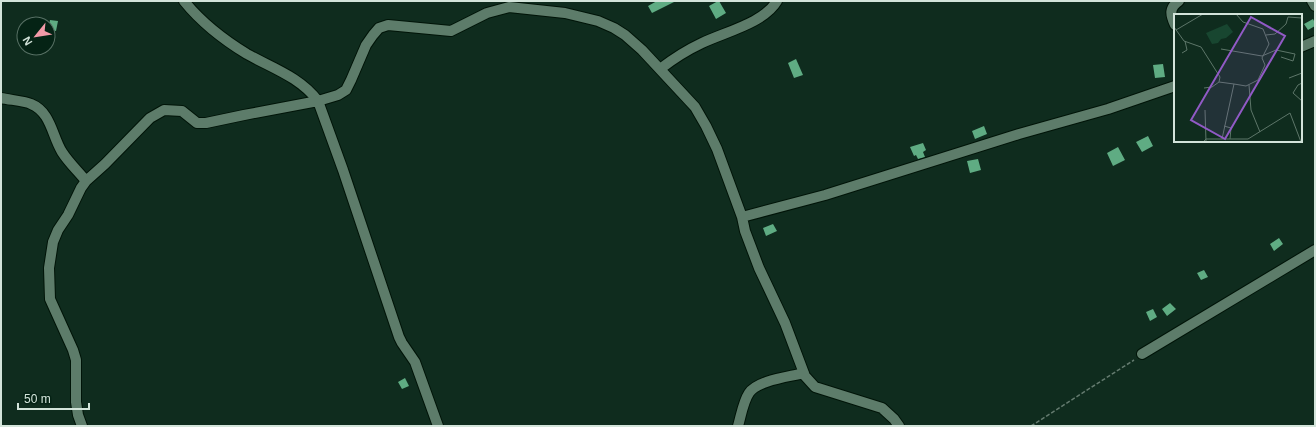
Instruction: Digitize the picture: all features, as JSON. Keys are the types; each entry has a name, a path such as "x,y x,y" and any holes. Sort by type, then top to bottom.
{"street":[{"path":"184,1 191,10 222,37 246,53 289,76 308,89 318,101 343,170 399,337 415,362 438,426"},
{"path":"660,69 686,51 757,19 774,7 778,1"},
{"path":"1174,23 1171,9 1180,1"},
{"path":"1312,1 1315,6"},
{"path":"82,426 78,415 76,402 76,360 50,299 49,268 53,242 58,230 68,215 86,181 105,164 150,118 164,110 182,111 197,123 206,124 318,101 338,95 346,90 366,45 379,28 388,25 451,31 481,15 509,7 566,13 598,21 614,28 625,35 688,99 701,116 717,149 759,268 785,323 807,379 815,387 882,408 899,426"},
{"path":"1302,47 1315,41"},
{"path":"742,218 825,195 1019,134 1108,109 1174,86"},
{"path":"1,98 11,101 30,103 43,112 61,150 86,181"},
{"path":"1142,354 1315,250"},
{"path":"738,426 749,394 756,386 765,382 804,373"}],"path":[{"path":"1031,426 1142,354"}],"building":[{"path":"657,1 676,1 652,13 648,6"},
{"path":"718,1 726,13 716,19 709,6"},
{"path":"1313,19 1315,26 1308,30 1304,24"},
{"path":"56,21 58,21 56,31"},
{"path":"796,59 803,75 794,78 788,63"},
{"path":"1163,64 1165,77 1155,78 1153,65"},
{"path":"984,126 987,134 975,139 972,131"},
{"path":"1148,136 1153,146 1142,152 1136,142"},
{"path":"923,143 926,150 923,152 925,157 918,159 916,155 914,156 910,147"},
{"path":"1118,147 1125,160 1113,166 1107,153"},
{"path":"978,159 981,170 970,173 967,161"},
{"path":"773,224 777,231 766,236 763,228"},
{"path":"1279,238 1283,244 1274,251 1270,244"},
{"path":"1204,270 1208,277 1201,280 1197,273"},
{"path":"1170,303 1176,309 1167,316 1162,309"},
{"path":"1153,309 1157,317 1150,321 1146,312"},
{"path":"405,378 409,386 402,389 398,382"}]}
